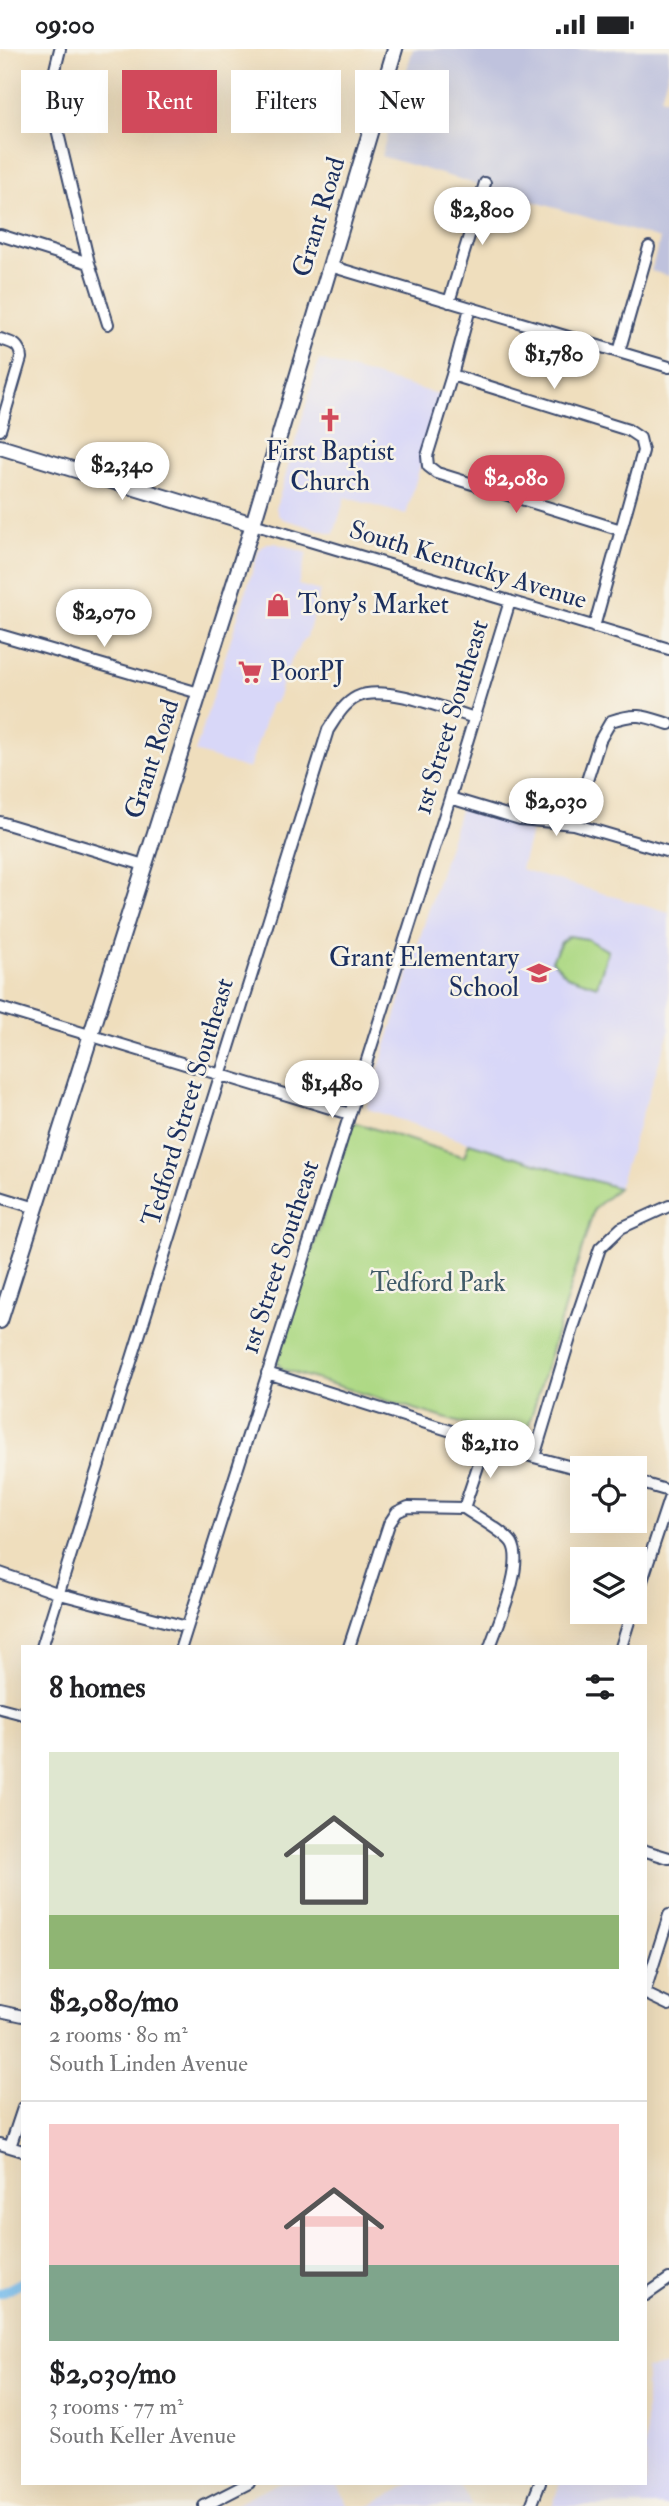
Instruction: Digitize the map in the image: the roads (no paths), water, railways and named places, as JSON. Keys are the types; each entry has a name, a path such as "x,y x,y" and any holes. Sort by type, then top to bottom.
{"main road":[{"name":"Grant Road","path":"0,1321 253,524 395,49"},
{"path":"0,447 253,524"}],"street":[{"path":"60,49 51,86 51,108 89,263 108,324"},
{"path":"449,302 485,183"},
{"path":"0,235 89,263"},
{"path":"619,352 649,247"},
{"path":"330,265 669,367"},
{"path":"470,308 427,456 428,466 437,473 621,530"},
{"path":"0,339 17,344 21,358 0,430"},
{"path":"452,375 628,430 640,438 643,451 594,627"},
{"name":"South Kentucky Avenue","path":"253,524 669,649"},
{"name":"1st Street Southeast","path":"182,1645 510,601"},
{"path":"0,635 199,693"},
{"name":"Tedford Street Southeast","path":"43,1645 328,730 341,709 357,697 376,692 396,695 475,718"},
{"path":"573,824 600,740 611,721 629,715 669,724"},
{"path":"450,798 520,818 573,824 669,852"},
{"path":"0,822 144,865"},
{"path":"0,1008 350,1114"},
{"path":"0,1197 36,1208"},
{"path":"534,1457 600,1248 621,1229 669,1206"},
{"path":"267,1373 570,1467"},
{"path":"464,1508 486,1442"},
{"path":"647,1485 669,1491"},
{"path":"647,1566 669,1499"},
{"path":"350,1645 389,1524 397,1512 408,1507 464,1508 511,1541 516,1553 515,1571 491,1645"},
{"path":"0,1573 60,1594 187,1627"},
{"path":"622,1645 628,1624"},
{"path":"0,1708 21,1711"},
{"path":"647,1851 669,1858"},
{"path":"647,1985 669,1916"},
{"path":"647,1994 669,2005"},
{"path":"0,2011 21,2016"},
{"path":"5,2146 21,2112"},
{"path":"647,2294 669,2279"},
{"path":"204,2506 245,2485"},
{"path":"531,2506 539,2485"}],"waterway":[{"path":"0,2294 21,2283"}],"place":[{"name":"First Baptist Church","path":"330,420"},
{"name":"Tony's Market","path":"278,605"},
{"name":"PoorPJ","path":"250,672"},
{"name":"Grant Elementary School","path":"539,973"}],"park label":[{"name":"Tedford Park","path":"438,1283"}]}
